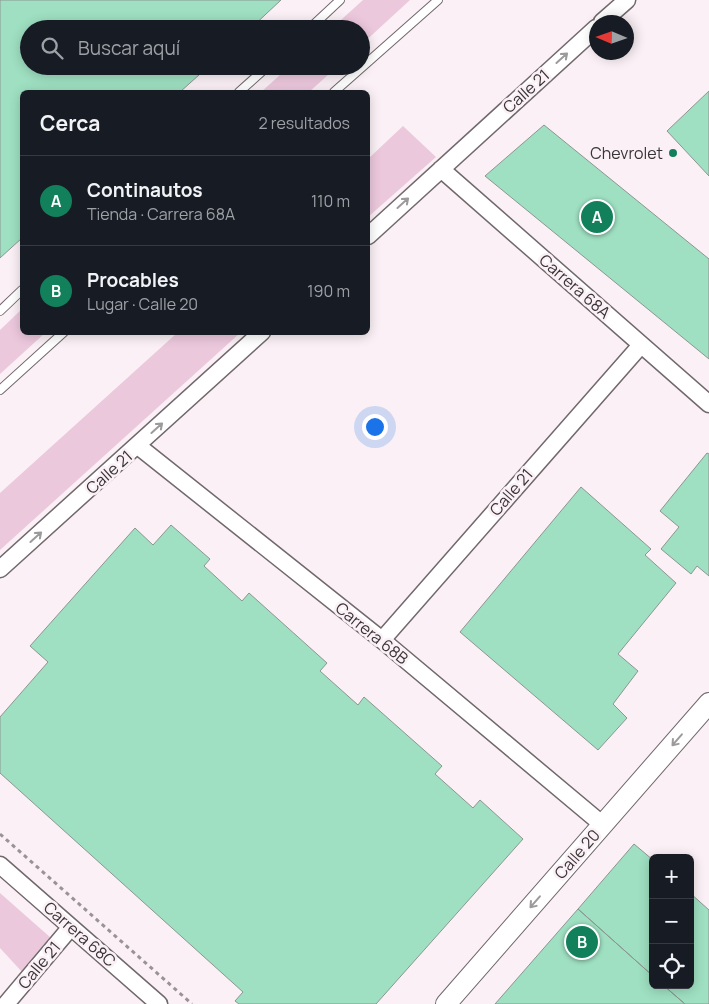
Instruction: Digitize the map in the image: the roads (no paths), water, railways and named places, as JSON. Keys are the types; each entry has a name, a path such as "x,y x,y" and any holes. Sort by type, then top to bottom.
{"street":[{"path":"610,15 627,0"},
{"name":"Calle 21","path":"370,234 589,34"},
{"name":"Carrera 68A","path":"441,169 709,404"},
{"name":"Calle 21","path":"0,569 259,335"},
{"name":"Calle 21","path":"382,640 641,344"},
{"name":"Carrera 68B","path":"138,446 382,640 603,824"},
{"name":"Calle 20","path":"446,1004 709,703"},
{"name":"Carrera 68C","path":"0,864 159,1004"},
{"name":"Calle 21","path":"6,1004 71,927"}],"lane":[{"path":"319,20 340,0"},
{"path":"370,60 438,0"},
{"path":"241,90 258,75"},
{"path":"336,90 353,75"},
{"path":"0,311 20,292"},
{"path":"0,390 61,335"}],"place":[{"name":"Chevrolet","path":"673,153"},
{"name":"Continautos","path":"597,217"},
{"name":"Procables","path":"582,942"}]}
